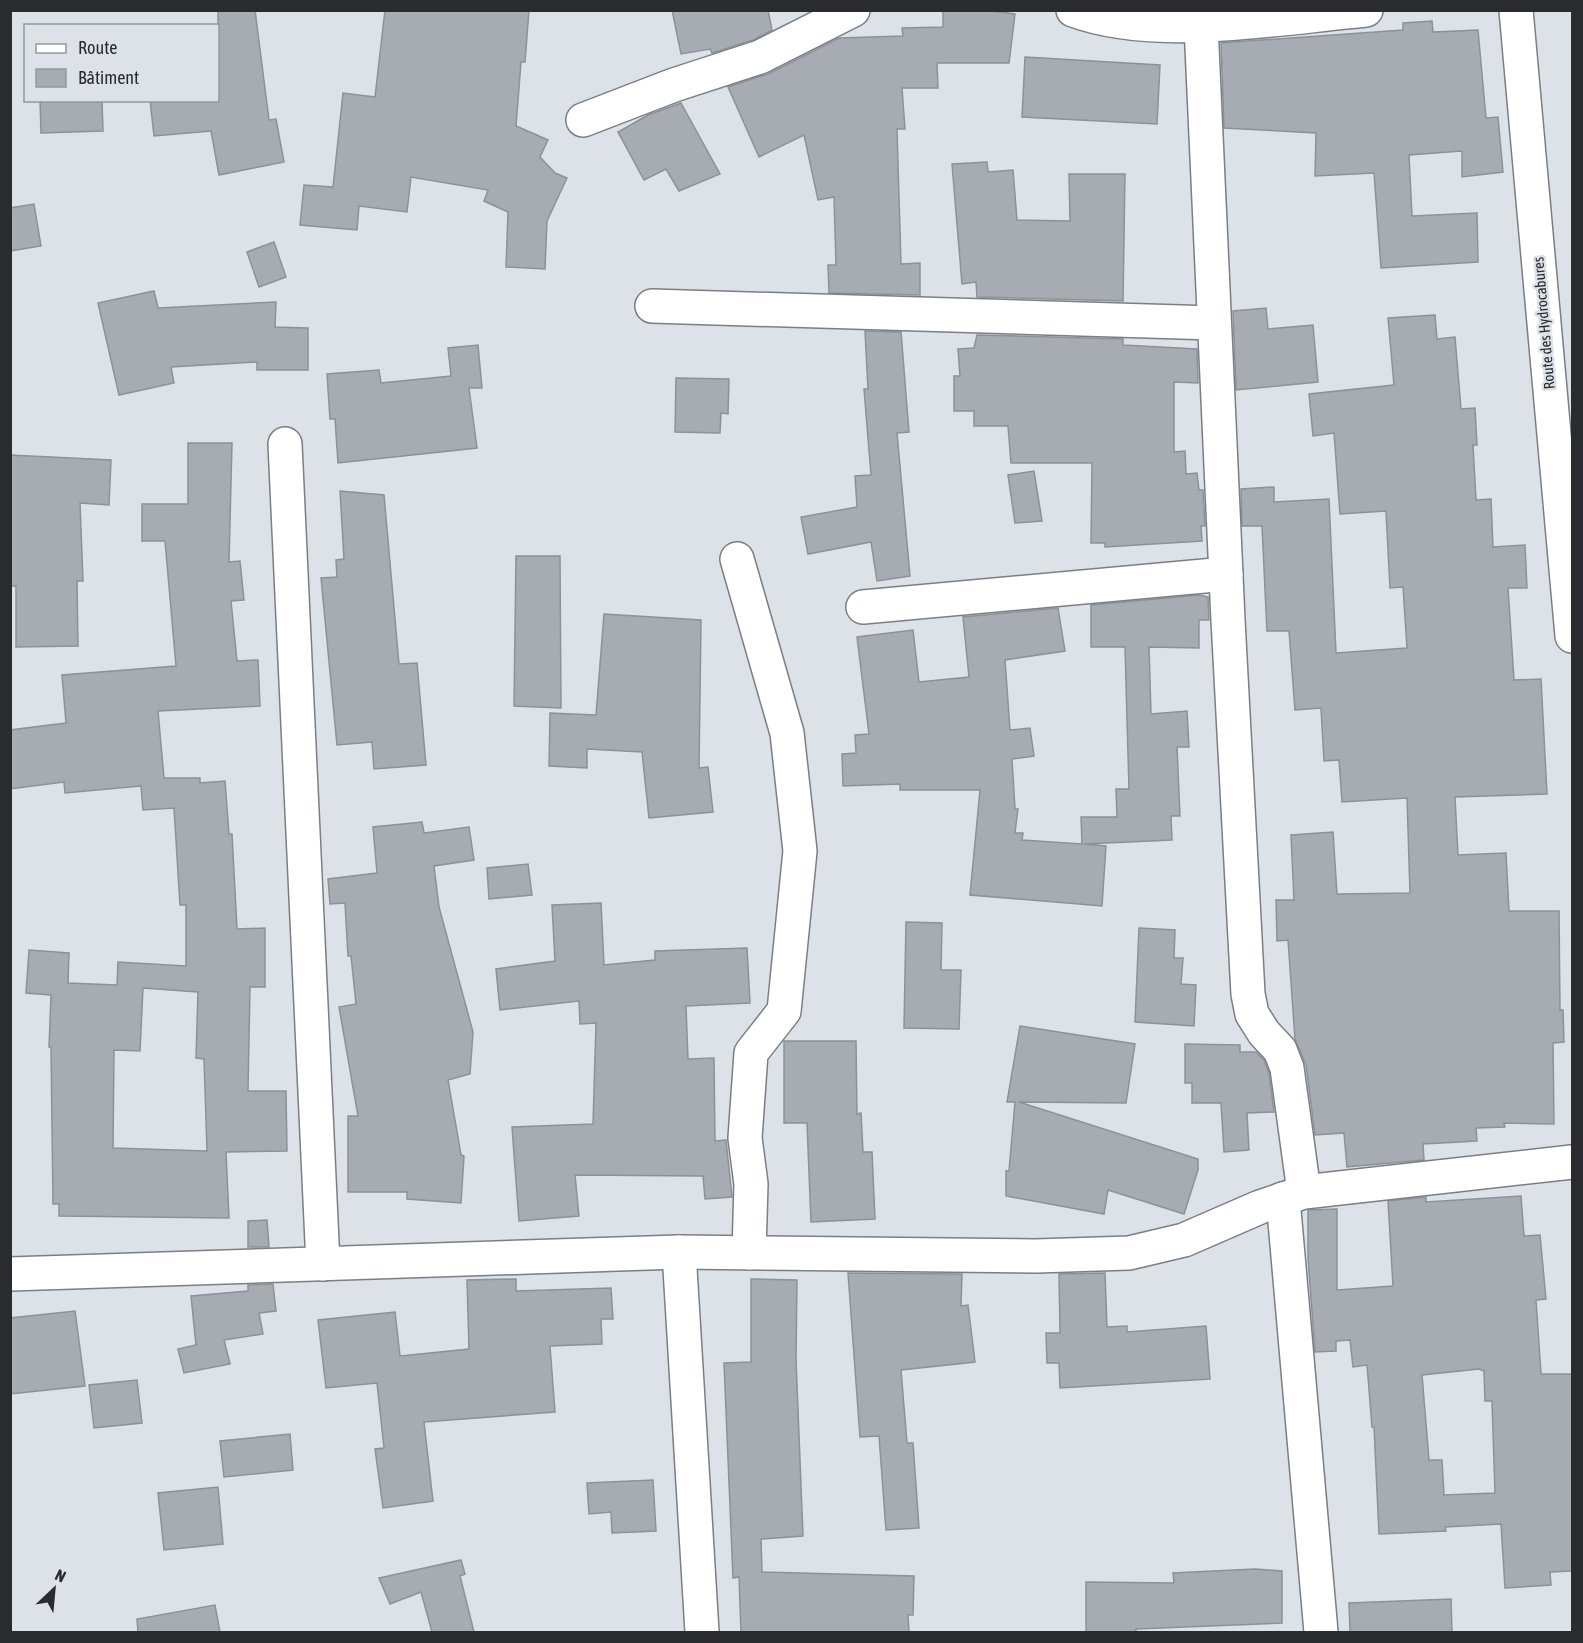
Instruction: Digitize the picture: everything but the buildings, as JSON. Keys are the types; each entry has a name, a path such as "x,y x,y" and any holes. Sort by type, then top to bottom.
{"street":[{"path":"584,120 674,85 760,57 852,10"},
{"path":"1073,10 1144,26 1201,25 1366,10"},
{"name":"Route des Hydrocabures","path":"1516,10 1572,636"},
{"path":"1201,25 1248,994 1252,1014 1264,1033 1280,1050 1287,1068 1321,1632"},
{"path":"652,306 1214,323"},
{"path":"285,444 323,1264"},
{"path":"737,559 787,733 800,851 784,1011 750,1053 745,1138 751,1184 749,1253"},
{"path":"863,607 1226,574"},
{"path":"10,1274 679,1252 1036,1256 1129,1253 1184,1240 1294,1195 1572,1162"},
{"path":"679,1252 702,1632"}]}
